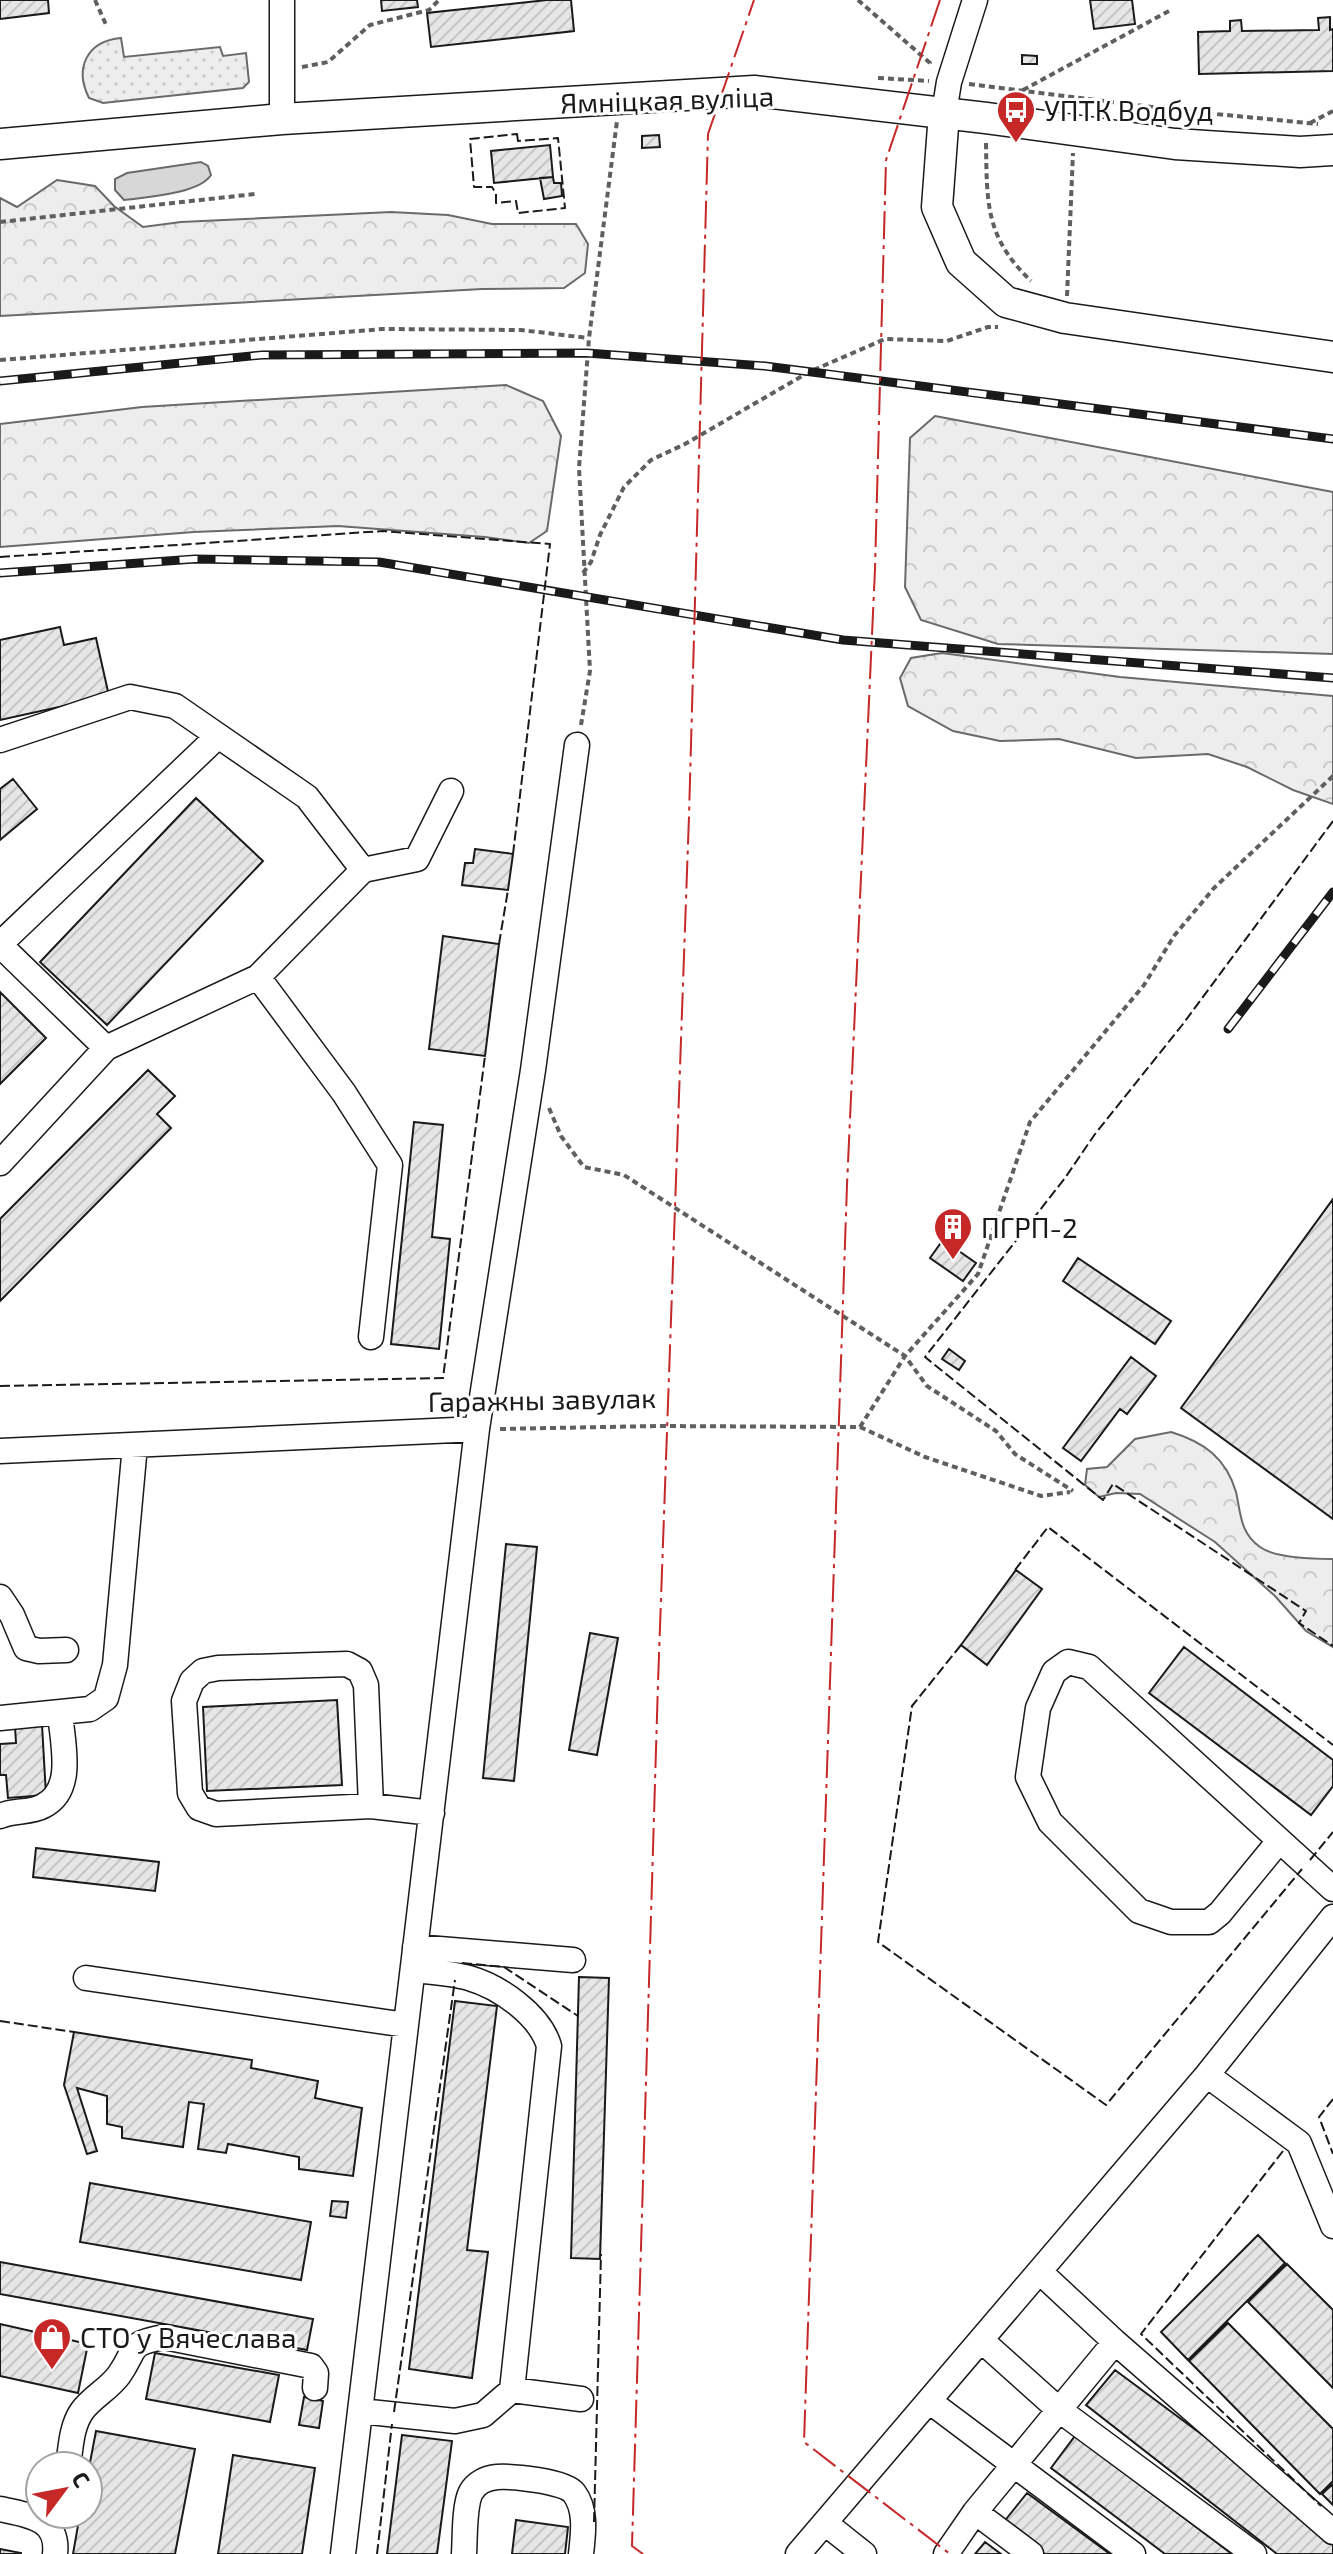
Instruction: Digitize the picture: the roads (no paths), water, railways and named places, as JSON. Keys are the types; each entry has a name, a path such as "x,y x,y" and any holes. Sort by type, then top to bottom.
{"main road":[{"name":"Ямніцкая вуліца","path":"0,144 282,119 754,91 1175,144 1300,152 1333,150"},
{"path":"944,113 937,207 961,262 1006,302 1065,318 1333,357"}],"street":[{"path":"282,0 282,119"},
{"path":"944,113 949,82 975,0"},
{"path":"0,740 130,697 175,706 307,797 363,870"},
{"path":"106,1048 0,945 218,736"},
{"path":"343,2554 477,1429 533,1070 577,745"},
{"path":"0,1163 106,1048 258,977 363,870 417,859 451,791"},
{"path":"258,977 344,1093 390,1165 371,1337"},
{"name":"Гаражны завулак","path":"0,1451 477,1429"},
{"path":"0,1718 90,1709 106,1698 115,1665 135,1445"},
{"path":"0,1597 12,1615 26,1648 66,1650"},
{"path":"1279,1841 1220,1913 1209,1922 1171,1922 1139,1911 1050,1822 1028,1777 1038,1708 1054,1672 1068,1662 1089,1667 1333,1889"},
{"path":"371,1806 366,1685 360,1671 347,1664 218,1668 203,1671 192,1681 184,1701 190,1793 199,1808 216,1814 371,1806 432,1813"},
{"path":"0,1816 42,1807 59,1793 64,1775 60,1712"},
{"path":"798,2554 1207,2075 1333,1917"},
{"path":"414,1959 573,1960"},
{"path":"360,2411 455,2421 483,2415 512,2390 549,2046 545,2033 531,2017 503,1994 474,1979 414,1959"},
{"path":"86,1978 406,2025"},
{"path":"1207,2075 1299,2143 1333,2226"},
{"path":"1040,2272 1115,2342 1333,2532"},
{"path":"70,2450 74,2427 83,2409 120,2374 130,2352 140,2341 164,2337 311,2366 316,2373 315,2388"},
{"path":"981,2340 1058,2409 1254,2554"},
{"path":"946,2554 975,2512 1115,2342"},
{"path":"512,2390 581,2399"},
{"path":"929,2401 1133,2554"},
{"path":"464,2554 470,2494 480,2481 497,2477 559,2484 574,2492 581,2509 584,2532 581,2554"},
{"path":"0,2509 30,2516 48,2525 55,2547"},
{"path":"975,2512 1031,2554"},
{"path":"825,2523 864,2554"}],"railway":[{"path":"0,381 262,355 587,353 765,366 1333,439"},
{"path":"0,573 195,559 379,562 843,640 1333,678"},
{"path":"1228,1029 1333,892"}],"place":[{"name":"УПТК Водбуд","path":"1016,144"},
{"name":"ПГРП-2","path":"953,1261"},
{"name":"СТО у Вячеслава","path":"52,2371"}]}
